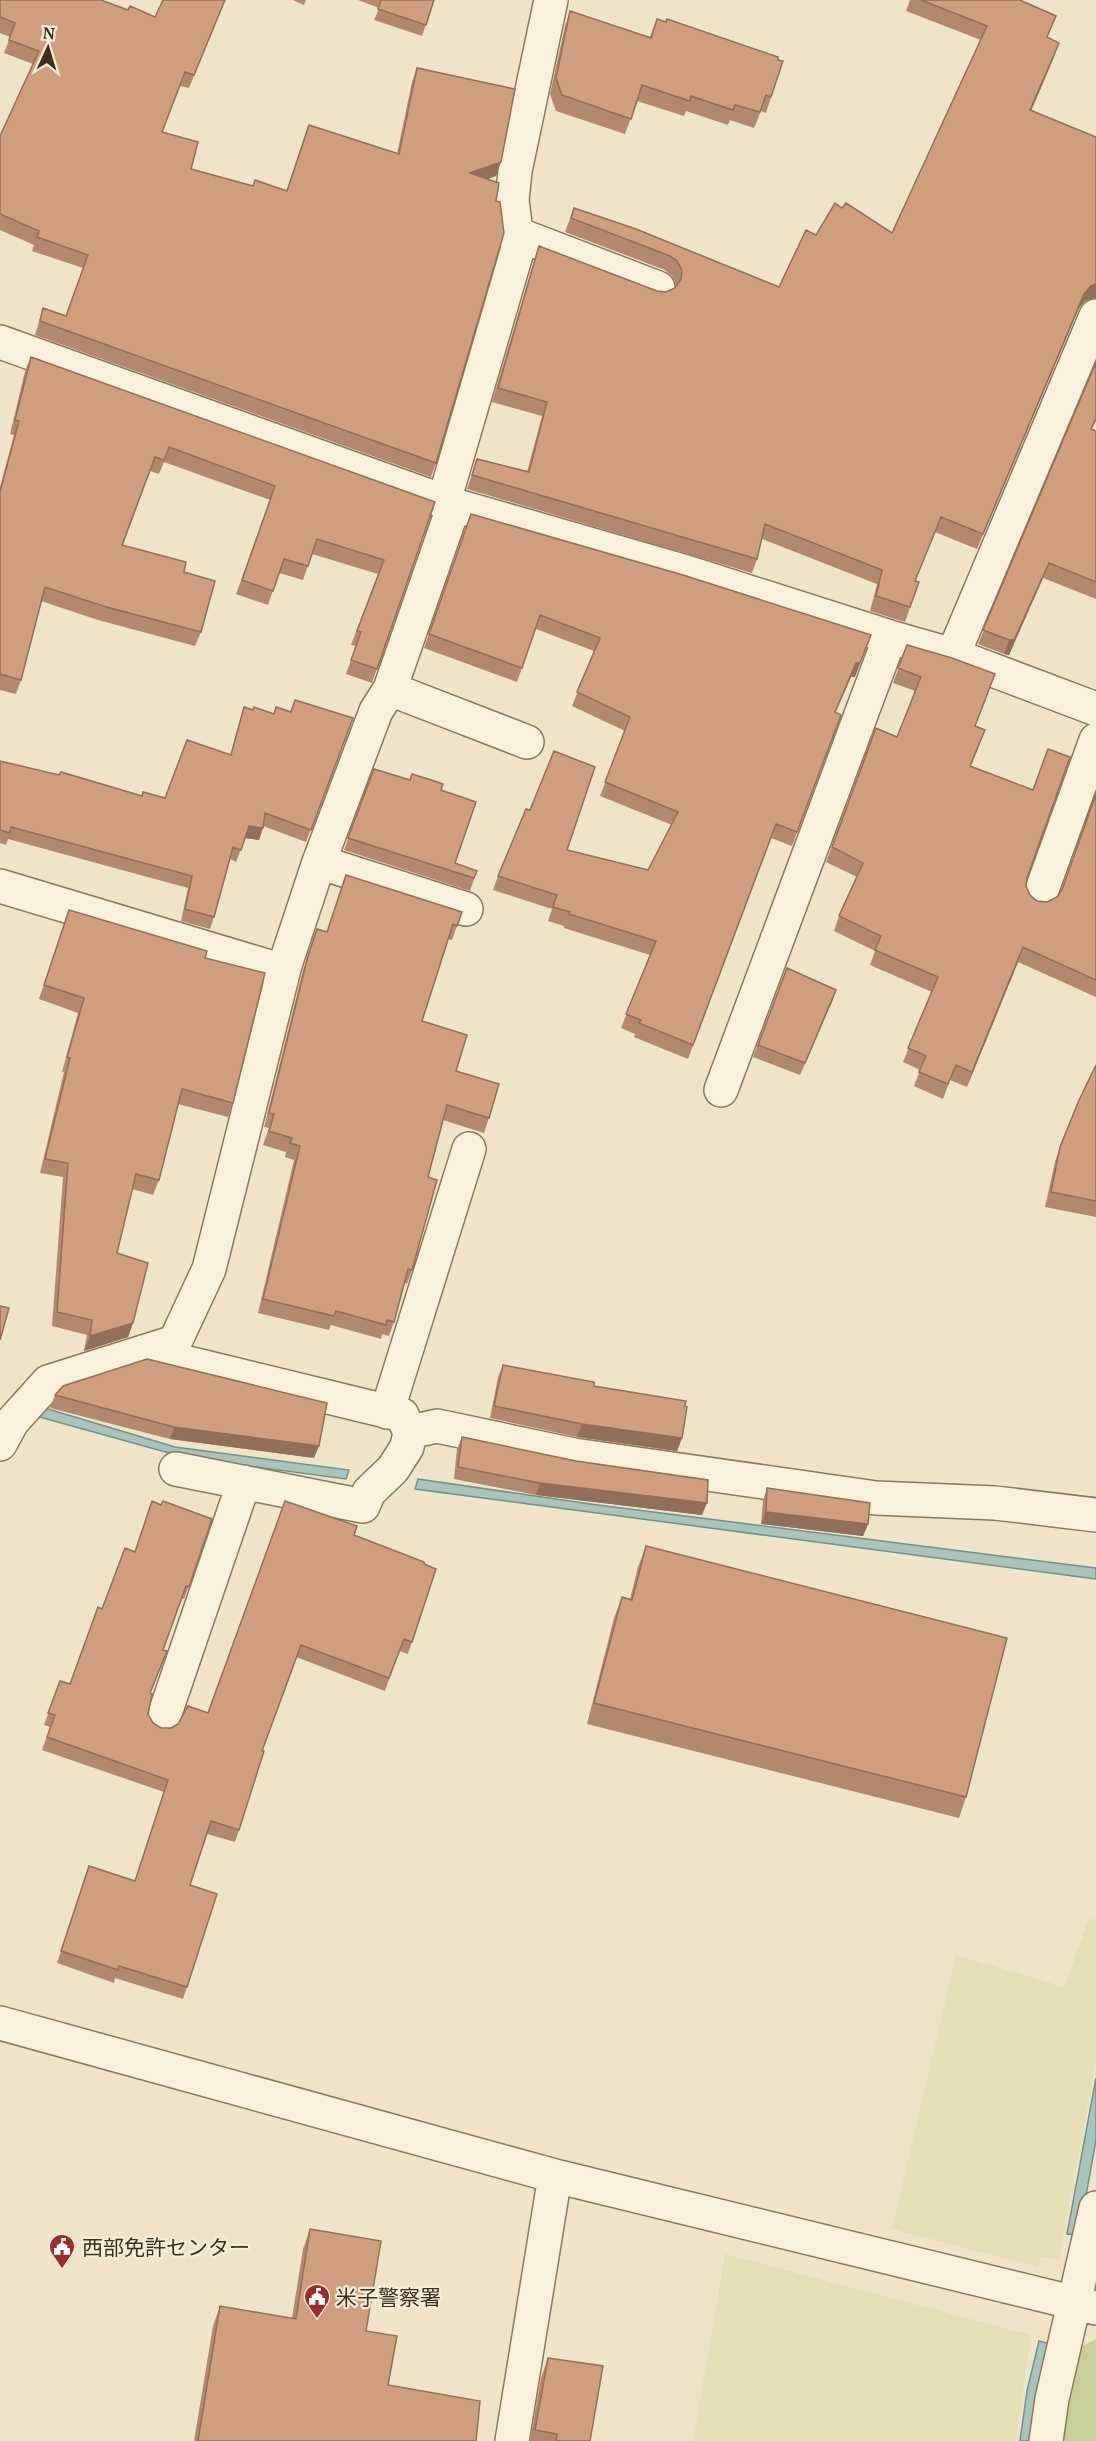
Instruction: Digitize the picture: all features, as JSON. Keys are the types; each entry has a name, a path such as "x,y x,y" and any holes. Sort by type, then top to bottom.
{"street":[{"path":"0,1444 8,1413 48,1382 175,1342 209,1269 283,971 319,862 376,711 390,689 449,503 518,248 512,200 515,171 551,0"},
{"path":"517,234 658,288"},
{"path":"953,655 1096,316"},
{"path":"0,342 449,503 683,571 890,638 953,655 1096,709"},
{"path":"721,1090 890,638"},
{"path":"390,689 527,742"},
{"path":"1039,898 1096,740"},
{"path":"319,862 466,909"},
{"path":"0,886 283,971"},
{"path":"176,1469 363,1506 369,1492 393,1469 407,1447 399,1422 469,1149"},
{"path":"143,1352 399,1422 437,1425 574,1455 876,1498 995,1503 1096,1515"},
{"path":"162,1722 244,1482"},
{"path":"0,2023 555,2176 1086,2305"},
{"path":"512,2441 555,2176"},
{"path":"1046,2441 1052,2399 1086,2305 1096,2208"}],"shaded area":[{"path":"1089,1918 1096,1921 1096,2062 1059,2260 1041,2257 1038,2267 892,2229 956,1955 1064,1987"},
{"path":"725,2254 1031,2335 1016,2441 693,2441"}],"green space":[{"path":"1096,2339 1096,2441 1061,2441 1067,2402 1082,2346"}],"water":[{"path":"38,1406 175,1447 349,1470 346,1479 187,1458 36,1416"},
{"path":"418,1479 590,1504 1096,1568 1096,1579 415,1489"},
{"path":"1096,2078 1096,2140 1079,2235 1067,2234"},
{"path":"1039,2341 1054,2345 1034,2441 1020,2441 1027,2391"}],"building":[{"path":"0,0 101,0 128,10 130,6 155,17 163,0 225,0 194,75 185,72 162,132 198,142 191,169 253,186 255,180 287,191 309,125 399,154 417,68 515,89 501,162 470,173 499,183 496,201 500,202 504,233 436,463 40,321 43,308 66,316 88,255 37,237 39,231 0,214 0,136 39,51 9,40 15,23 0,17"},
{"path":"381,0 434,0 426,25 378,9"},
{"path":"921,0 1020,0 1056,16 1047,37 1059,43 1030,110 1096,137 1096,284 1084,294 983,534 941,517 915,581 919,582 910,607 876,596 882,570 765,524 757,559 472,475 477,459 529,472 547,402 498,388 539,246 657,291 666,292 675,288 681,279 682,270 677,261 670,256 571,218 574,208 636,229 779,287 806,230 816,235 835,203 842,208 846,203 892,233 987,26"},
{"path":"570,11 651,38 657,19 666,22 667,19 778,57 778,60 783,61 771,97 766,95 760,112 735,105 733,110 691,96 690,101 642,85 631,119 562,95 556,78"},
{"path":"31,357 435,502 377,669 351,660 361,632 357,631 384,560 317,539 308,566 284,559 273,591 242,580 275,486 169,447 164,460 155,457 122,545 186,562 184,572 215,581 201,632 103,606 45,587 21,680 0,674 0,492 19,421 15,420"},
{"path":"1096,362 1096,418 1091,429 1096,431 1096,582 1049,563 1014,640 1009,640 983,630"},
{"path":"471,514 683,575 871,635 860,663 856,663 835,712 841,715 797,832 776,824 693,1045 639,1023 641,1020 626,1014 656,941 569,914 570,912 553,907 557,895 498,876 526,809 530,810 554,751 595,767 567,850 648,870 678,812 605,782 630,717 577,692 600,638 540,615 522,668 429,634"},
{"path":"907,645 995,674 975,726 985,730 970,766 1033,790 1048,749 1070,757 1027,878 1026,886 1030,895 1037,901 1047,902 1057,897 1062,890 1096,794 1096,980 1023,947 972,1072 956,1065 948,1084 919,1072 926,1056 908,1048 938,977 875,950 881,936 839,916 863,863 832,847 876,728 897,737 921,677 898,668"},
{"path":"295,700 353,718 311,830 265,813 263,828 249,826 241,850 233,847 214,917 185,909 192,876 11,827 10,833 0,830 0,761 59,775 61,772 142,796 143,792 165,798 187,740 231,755 244,707 253,710 254,707 274,714 276,707 291,712"},
{"path":"374,769 410,780 412,774 428,779 443,784 441,790 476,802 455,863 477,871 474,878 348,838"},
{"path":"346,875 462,912 457,926 453,924 422,1021 467,1035 456,1071 499,1084 489,1118 447,1105 428,1177 437,1180 412,1270 408,1269 394,1322 387,1320 386,1325 336,1311 334,1316 263,1299 300,1146 290,1143 292,1138 269,1131 274,1114 269,1113 308,956 317,929 327,932"},
{"path":"69,910 207,951 205,958 265,973 233,1103 182,1089 159,1180 136,1174 117,1253 148,1263 133,1323 90,1336 92,1320 57,1312 68,1163 45,1159 70,1058 67,1057 84,998 44,985"},
{"path":"787,968 836,990 805,1063 758,1045"},
{"path":"1096,1065 1096,1201 1051,1192 1060,1147"},
{"path":"0,1306 9,1308 0,1340"},
{"path":"147,1359 327,1403 319,1446 174,1427 55,1395 63,1386"},
{"path":"503,1365 594,1382 594,1386 686,1401 682,1438 582,1424 494,1406"},
{"path":"462,1437 576,1461 708,1480 707,1503 540,1483 458,1467"},
{"path":"767,1488 870,1503 868,1524 766,1512"},
{"path":"152,1501 161,1505 163,1501 212,1519 189,1587 186,1586 163,1650 167,1651 150,1693 152,1694 148,1714 153,1723 161,1728 171,1728 178,1724 188,1706 208,1713 285,1501 357,1526 354,1535 424,1562 436,1569 412,1642 404,1639 389,1678 301,1645 262,1751 264,1751 239,1830 211,1821 190,1885 217,1894 187,1987 119,1966 118,1970 61,1951 89,1866 135,1881 168,1780 47,1737 55,1715 48,1713 60,1681 70,1684 98,1607 102,1609 125,1548 135,1552"},
{"path":"646,1546 1007,1638 966,1797 594,1703 622,1597 632,1600"},
{"path":"310,2229 381,2241 366,2331 397,2336 388,2385 480,2401 476,2441 198,2441 220,2306 296,2319"},
{"path":"548,2358 603,2366 590,2441 556,2441 557,2434 535,2430"}],"place":[{"name":"西部免許センター","path":"62,2270"},
{"name":"米子警察署","path":"317,2320"}]}
